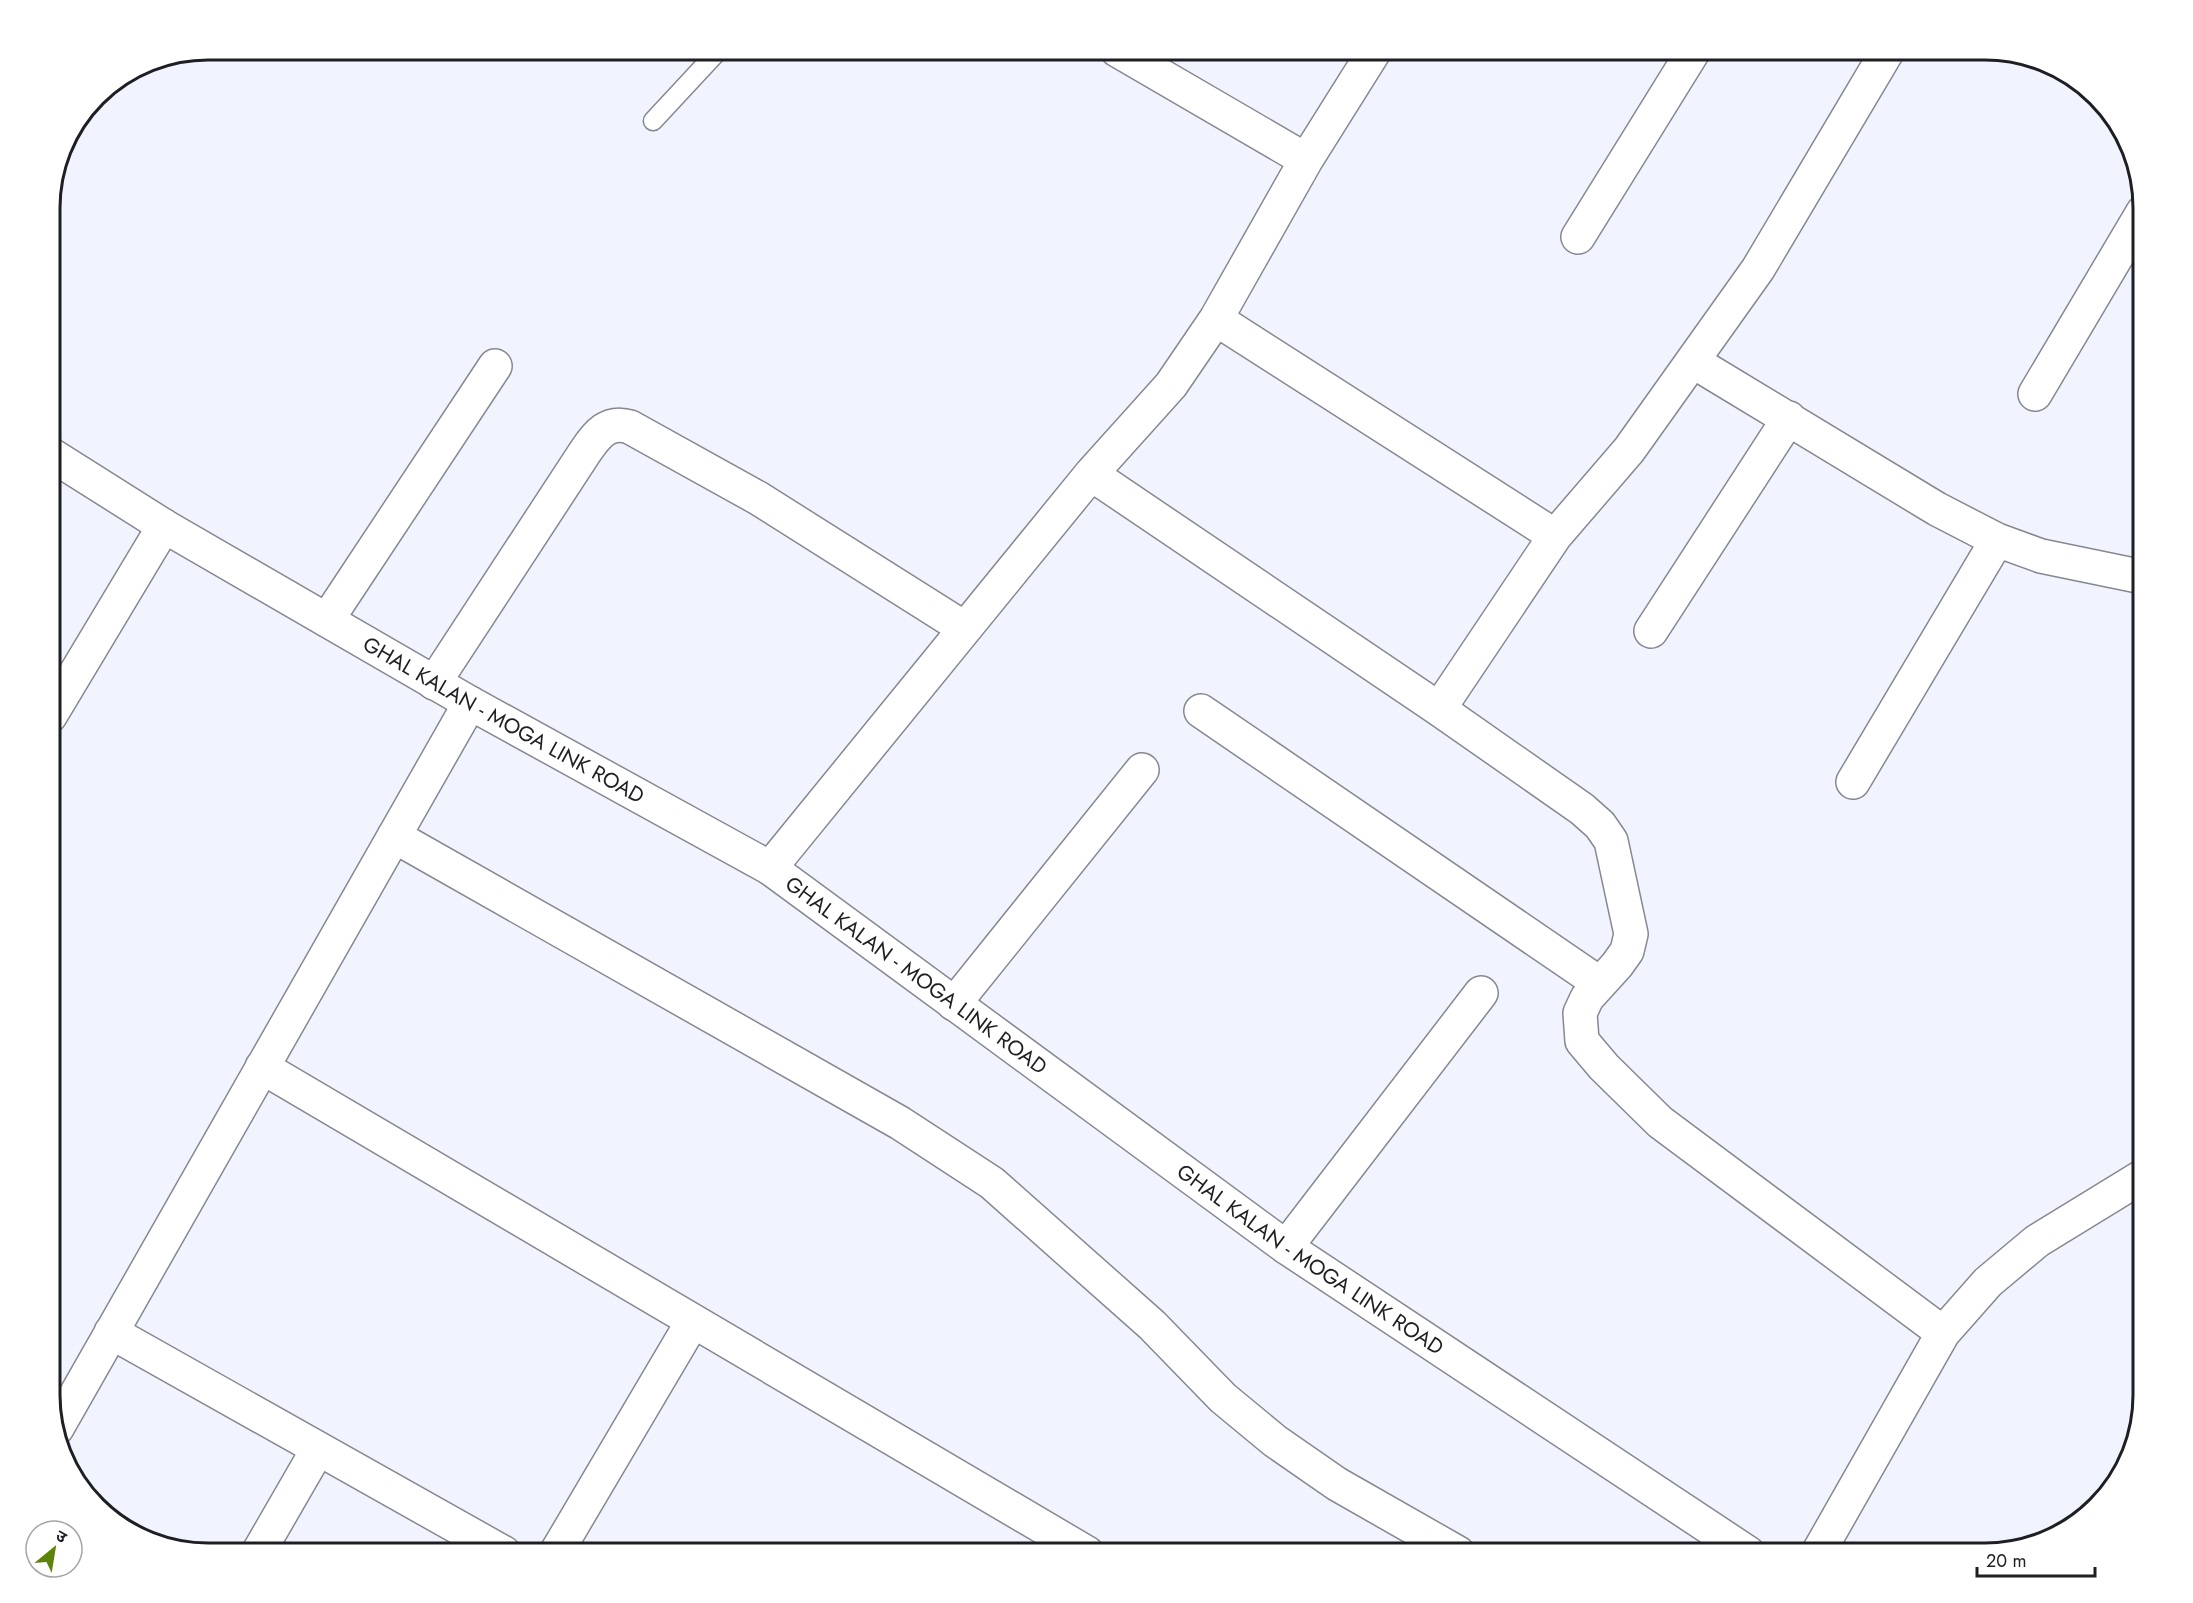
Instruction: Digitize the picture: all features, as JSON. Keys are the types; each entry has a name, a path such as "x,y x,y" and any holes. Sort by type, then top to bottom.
{"street":[{"path":"1134,60 1306,160"},
{"path":"770,868 1091,474 1171,385 1216,319 1306,160 1370,60"},
{"path":"1578,237 1688,60"},
{"path":"1439,709 1555,536 1629,450 1694,362 1758,269 1882,60"},
{"path":"2035,394 2133,230"},
{"path":"1216,319 1555,536"},
{"path":"1694,362 1937,508 1997,540 2041,556 2133,575"},
{"path":"327,620 495,366"},
{"path":"1652,631 1789,418"},
{"path":"434,683 585,452 607,427 617,423 630,427 758,498 964,628"},
{"name":"GHAL KALAN - MOGA LINK ROAD","path":"60,459 164,526 434,683 770,868 1286,1247 1731,1543"},
{"path":"1091,474 1439,709 1582,809 1600,825 1611,841 1631,934 1622,958 1587,998 1580,1013 1579,1026 1582,1041 1604,1067 1660,1122 1942,1333"},
{"path":"60,699 164,526"},
{"path":"1853,782 1997,540"},
{"path":"62,1419 470,703"},
{"path":"1201,711 1599,983"},
{"path":"954,1004 1142,770"},
{"path":"394,836 900,1123 992,1183 1152,1325 1223,1398 1275,1442 1337,1484 1439,1543"},
{"path":"1286,1247 1481,993"},
{"path":"262,1067 1068,1543"},
{"path":"1824,1543 1942,1333 1988,1282 2037,1241 2133,1183"},
{"path":"562,1543 693,1321"},
{"path":"111,1332 485,1543"},
{"path":"264,1543 318,1449"}],"lane":[{"path":"653,121 710,60"}]}
